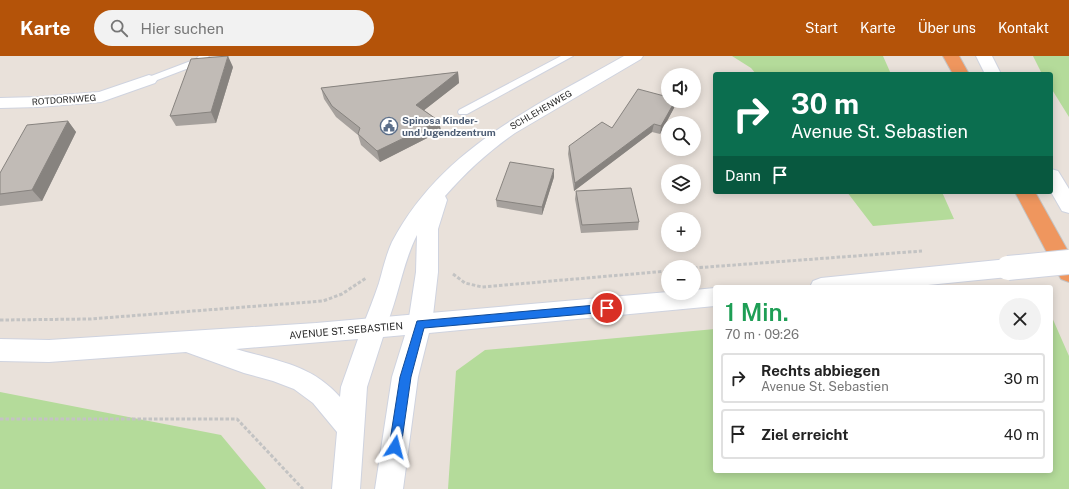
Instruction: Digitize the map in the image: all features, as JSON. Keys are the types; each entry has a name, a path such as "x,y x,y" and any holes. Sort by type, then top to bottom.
{"highway":[{"path":"951,56 960,72"},
{"path":"1026,194 1069,273"}],"main road":[{"name":"SCHLEHENWEG","path":"346,489 354,387 402,246 413,224 467,159 494,138 635,56"},
{"path":"984,56 992,72"},
{"name":"ROTDORNWEG","path":"0,103 39,102 101,97 149,80"},
{"name":"SCHLEHENWEG","path":"389,489 406,377 420,324 427,272 430,219 437,200 454,174"},
{"path":"1053,179 1069,206"},
{"path":"841,285 1069,262"},
{"name":"AVENUE ST. SEBASTIEN","path":"0,350 49,350 185,342 374,328 713,297"},
{"path":"185,342 303,381 322,395 351,428"}],"lane":[{"path":"149,80 199,61 204,56"},
{"path":"463,112 568,56"}],"path":[{"path":"701,267 926,251"},
{"path":"427,272 448,270 465,282 482,287 661,272"},
{"path":"0,320 90,319 323,301 338,296 353,287 363,278 392,276"},
{"path":"0,418 237,419 303,489"}],"green space":[{"path":"732,56 883,56 890,72 754,72 751,68"},
{"path":"1033,56 1069,56 1069,117 1053,91 1053,72 1041,72"},
{"path":"849,194 943,194 954,219 873,226"},
{"path":"1053,320 1069,356 1069,489 448,489 456,371 485,350 713,329 713,473 1053,473"},
{"path":"0,392 221,435 266,489 0,489"}],"building":[{"path":"228,56 211,112 170,116 191,59"},
{"name":"Spinosa Kinder- und Jugendzentrum","path":"458,72 416,105 439,121 377,151 358,134 360,128 332,106 321,88"},
{"path":"638,89 661,95 661,108 671,108 667,116 661,116 661,126 654,124 575,183 569,146 602,122 612,128"},
{"path":"68,121 32,190 0,194 0,173 27,125"},
{"path":"510,162 554,169 542,207 496,200"},
{"path":"631,188 639,222 582,225 576,191"}],"place":[{"name":"Spinosa Kinder- und Jugendzentrum","path":"389,126"}],"route":[{"path":"395,447 406,377 420,324 607,308"}]}
